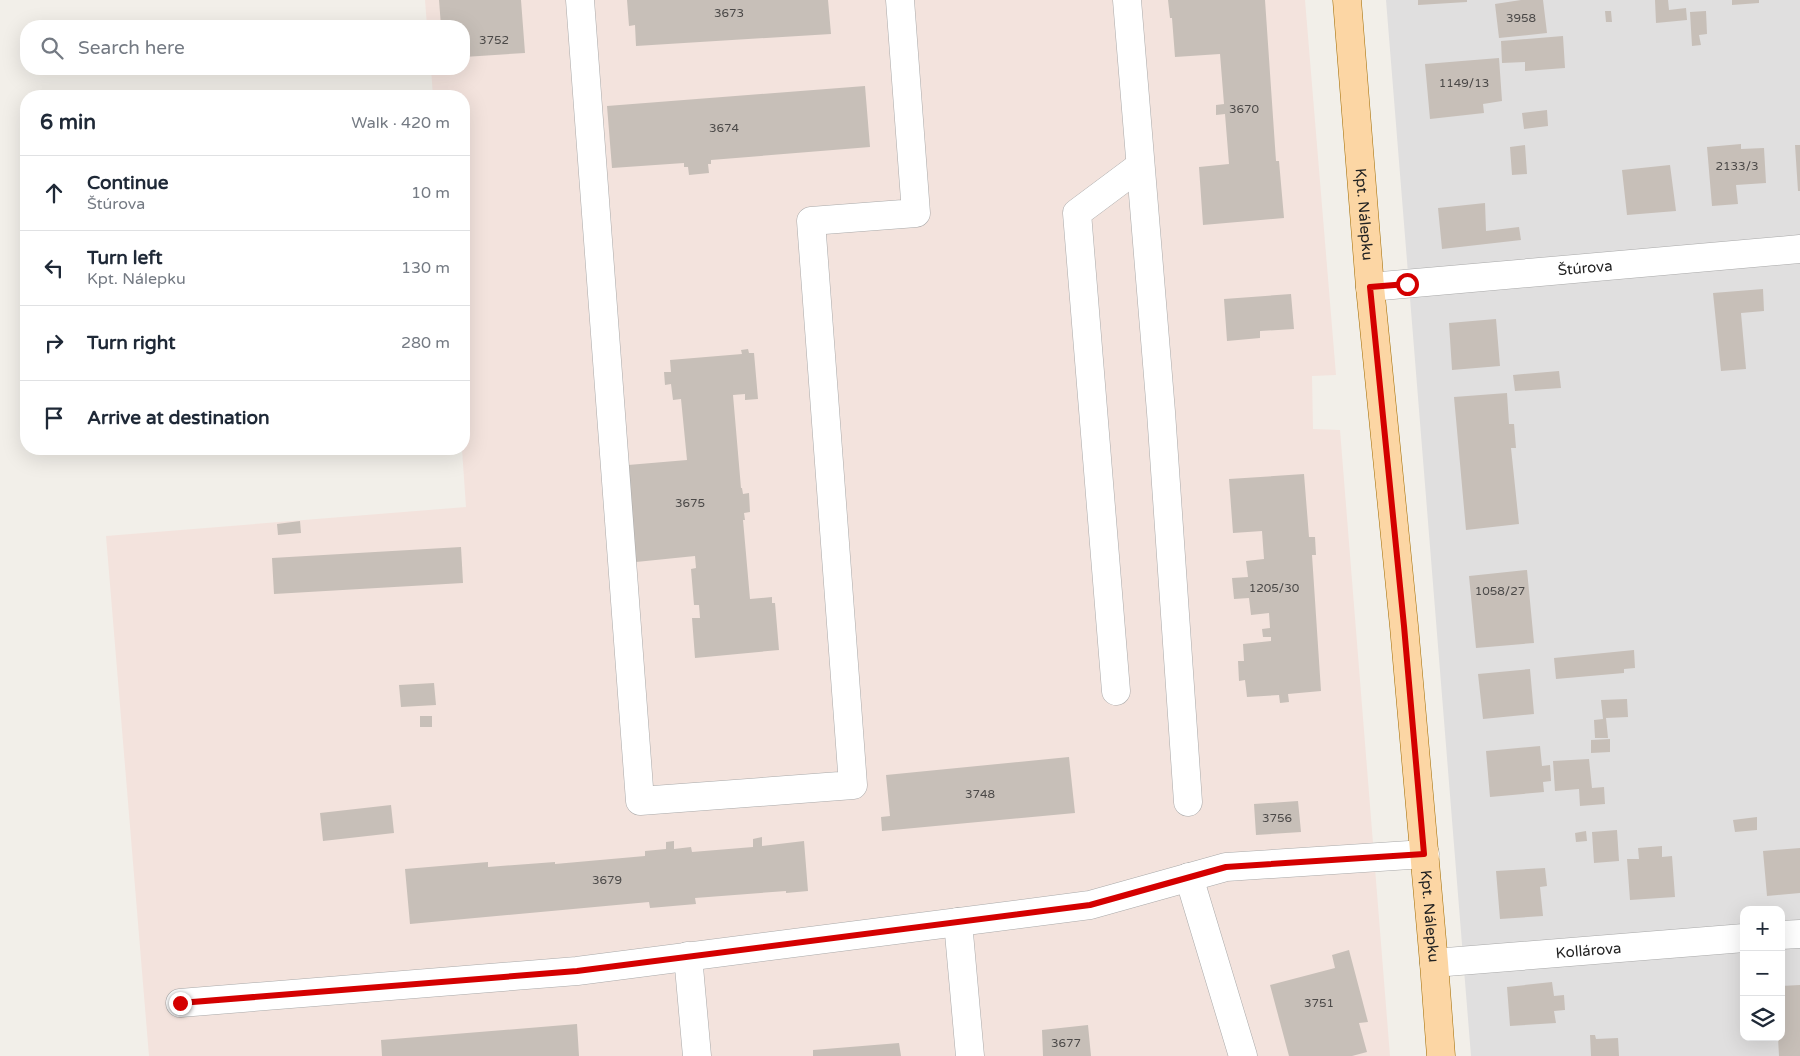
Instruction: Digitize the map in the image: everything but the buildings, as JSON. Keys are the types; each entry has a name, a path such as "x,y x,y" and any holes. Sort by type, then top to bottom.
{"main road":[{"name":"Kpt. Nálepku","path":"1347,0 1370,287 1404,626 1441,1056"}],"street":[{"path":"580,0 640,801 854,785 811,221 916,213 900,0"},
{"path":"1127,0 1161,412 1188,802"},
{"path":"1116,690 1076,213 1140,166"},
{"name":"Štúrova","path":"1370,287 1800,249"},
{"path":"180,1003 577,971 1090,905 1226,867 1424,854"},
{"path":"1189,877 1243,1056"},
{"path":"958,922 970,1056"},
{"path":"1785,935 1800,934"},
{"name":"Kollárova","path":"1434,964 1740,938"},
{"path":"688,956 696,1056"}],"shaded area":[{"path":"425,0 1305,0 1336,375 1312,376 1313,429 1340,430 1390,1056 149,1056 106,536 466,507 462,455 470,455 470,90 433,90 431,75 470,75 470,20 427,20"},
{"path":"1386,0 1800,0 1800,1056 1471,1056"}],"route":[{"path":"180,1003 577,971 1090,905 1226,867 1424,854 1404,626 1370,287 1407,284"}]}
